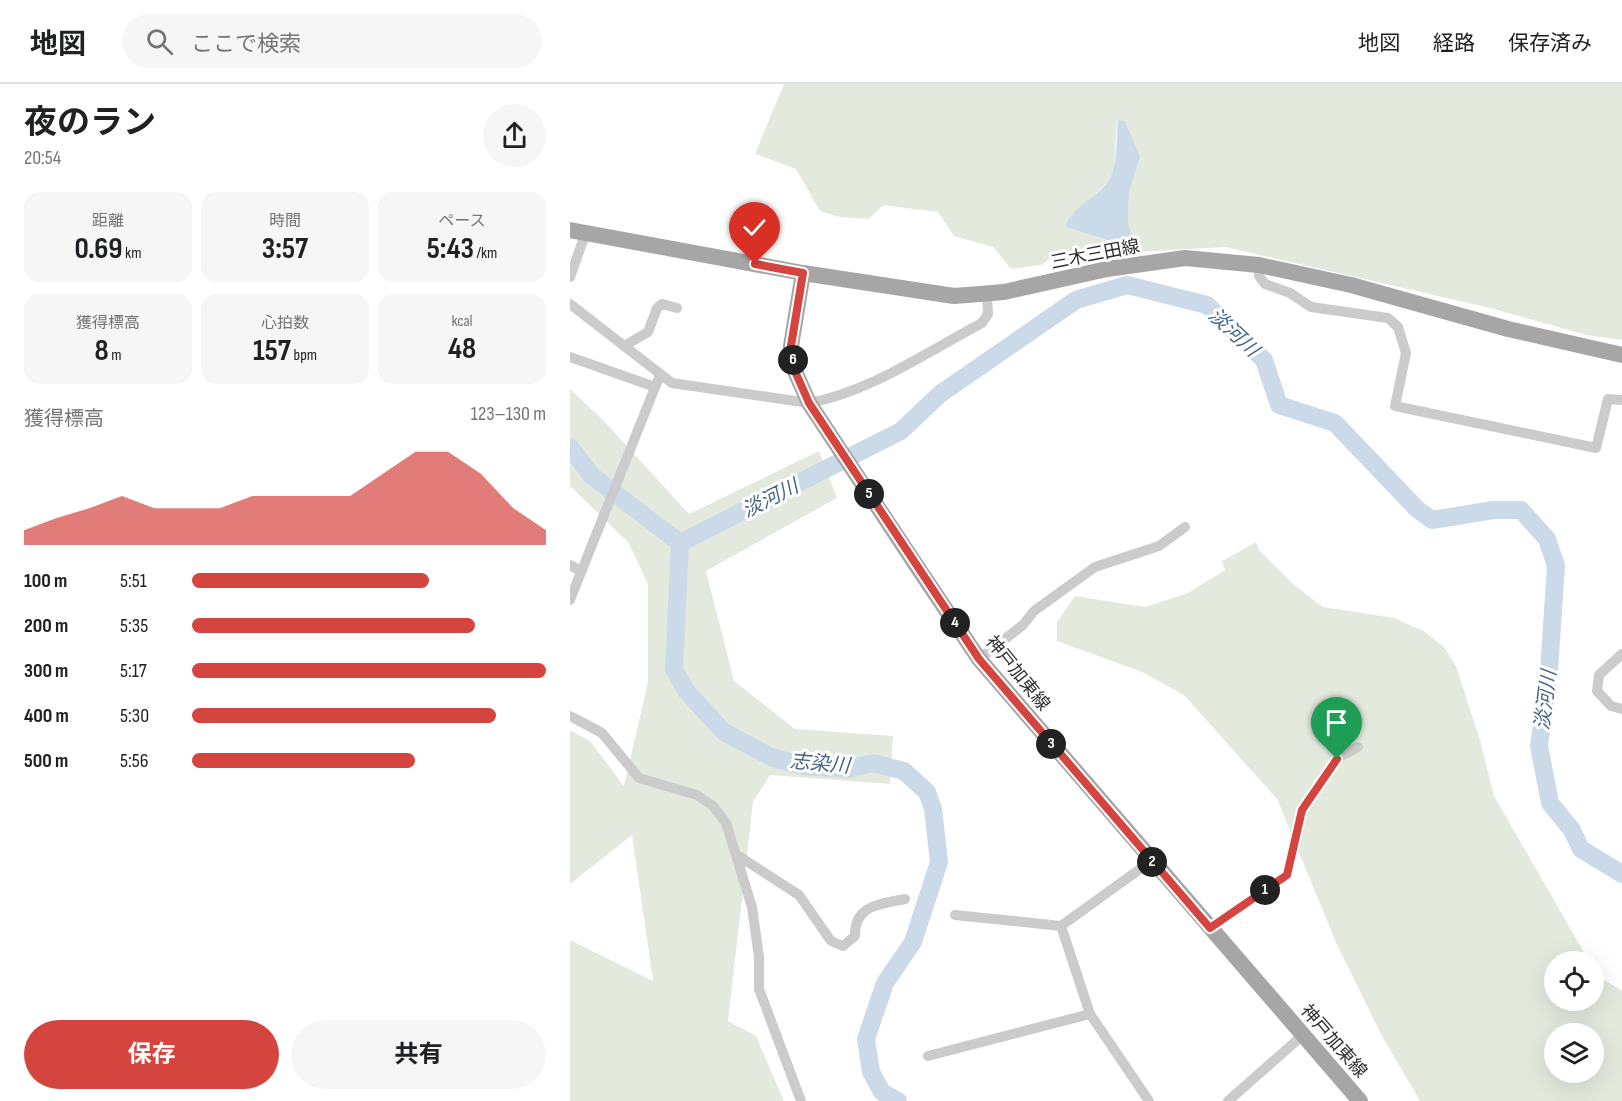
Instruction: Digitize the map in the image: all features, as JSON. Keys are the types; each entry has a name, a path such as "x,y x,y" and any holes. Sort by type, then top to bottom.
{"main road":[{"name":"三木三田線","path":"578,231 803,273 954,296 987,295 1107,269 1185,258 1259,265 1352,285 1508,329 1622,355"},
{"name":"神戸加東線","path":"803,273 791,346 794,369 809,403 979,659 1360,1101"}],"street":[{"path":"570,277 578,231"},
{"path":"1259,265 1258,276 1265,284 1290,293 1311,307 1388,318 1398,327 1406,353 1395,406 1596,448 1608,399 1622,400"},
{"path":"570,304 672,383 809,403 825,400 878,379 982,322 988,314 987,295"},
{"path":"624,346 648,332 657,308 662,304 677,308"},
{"path":"570,357 655,387"},
{"path":"570,600 660,375"},
{"path":"979,659 1023,625 1034,611 1095,567 1159,546 1185,527"},
{"path":"570,565 581,571"},
{"path":"1622,654 1599,675 1597,691 1611,706 1622,709"},
{"path":"570,716 602,732 639,778 697,795 713,806 726,823 752,907 759,957 759,988 801,1101"},
{"path":"1210,928 1287,875 1302,810 1337,759 1358,747"},
{"path":"737,855 799,894 831,941 843,946 855,936 855,925 859,915 872,906 905,899"},
{"path":"955,915 1061,926 1151,861"},
{"path":"1061,926 1090,1014 1149,1101"},
{"path":"928,1056 1090,1014"},
{"path":"1228,1101 1303,1035"}],"shaded area":[{"path":"784,84 1622,84 1622,340 1587,335 1490,308 1225,247 1104,254 1075,264 1056,255 1041,265 1011,269 993,247 954,236 938,212 883,205 869,219 840,217 820,211 796,169 755,154","holes":["1117,120 1140,157 1129,191 1128,223 1078,211 1108,182 1114,168"]},
{"path":"570,389 603,420 689,514 819,451 837,498 706,571 734,681 795,729 893,736 890,784 770,775 753,802 728,1021 756,1036 784,1101 570,1101 570,940 653,981 632,835 570,884 570,730 591,742 624,786 648,682 648,584 628,542 570,486"},
{"path":"1256,542 1259,550 1294,585 1323,607 1394,618 1424,631 1445,648 1456,666 1480,740 1494,796 1583,951 1544,951 1544,1011 1604,1011 1604,979 1622,991 1622,1101 1420,1101 1383,1038 1337,945 1277,799 1184,695 1142,672 1057,641 1057,622 1075,596 1145,607 1188,593 1225,570 1222,561"}],"water":[{"path":"1118,120 1125,121 1140,157 1129,192 1128,223 1132,236 1118,243 1066,227 1077,209 1109,180 1115,159"}],"waterway":[{"name":"淡河川","path":"680,543 901,431 940,394 1076,300 1127,285 1207,305 1264,360 1279,405 1335,423 1417,509 1432,520 1493,510 1521,510 1547,539 1556,566 1549,671 1539,746 1550,803 1572,830 1581,849 1622,874"},
{"name":"志染川","path":"570,447 591,475 680,543"},
{"name":"志染川","path":"680,543 674,669 686,691 724,732 771,757 803,766 849,769 873,763 904,771 927,792 933,809 939,862 913,942 885,983 866,1039 871,1072 882,1092 898,1101"}],"route":[{"path":"755,264 803,273 791,346 794,369 809,403 979,659 1210,928 1287,875 1302,810 1337,759"}]}
